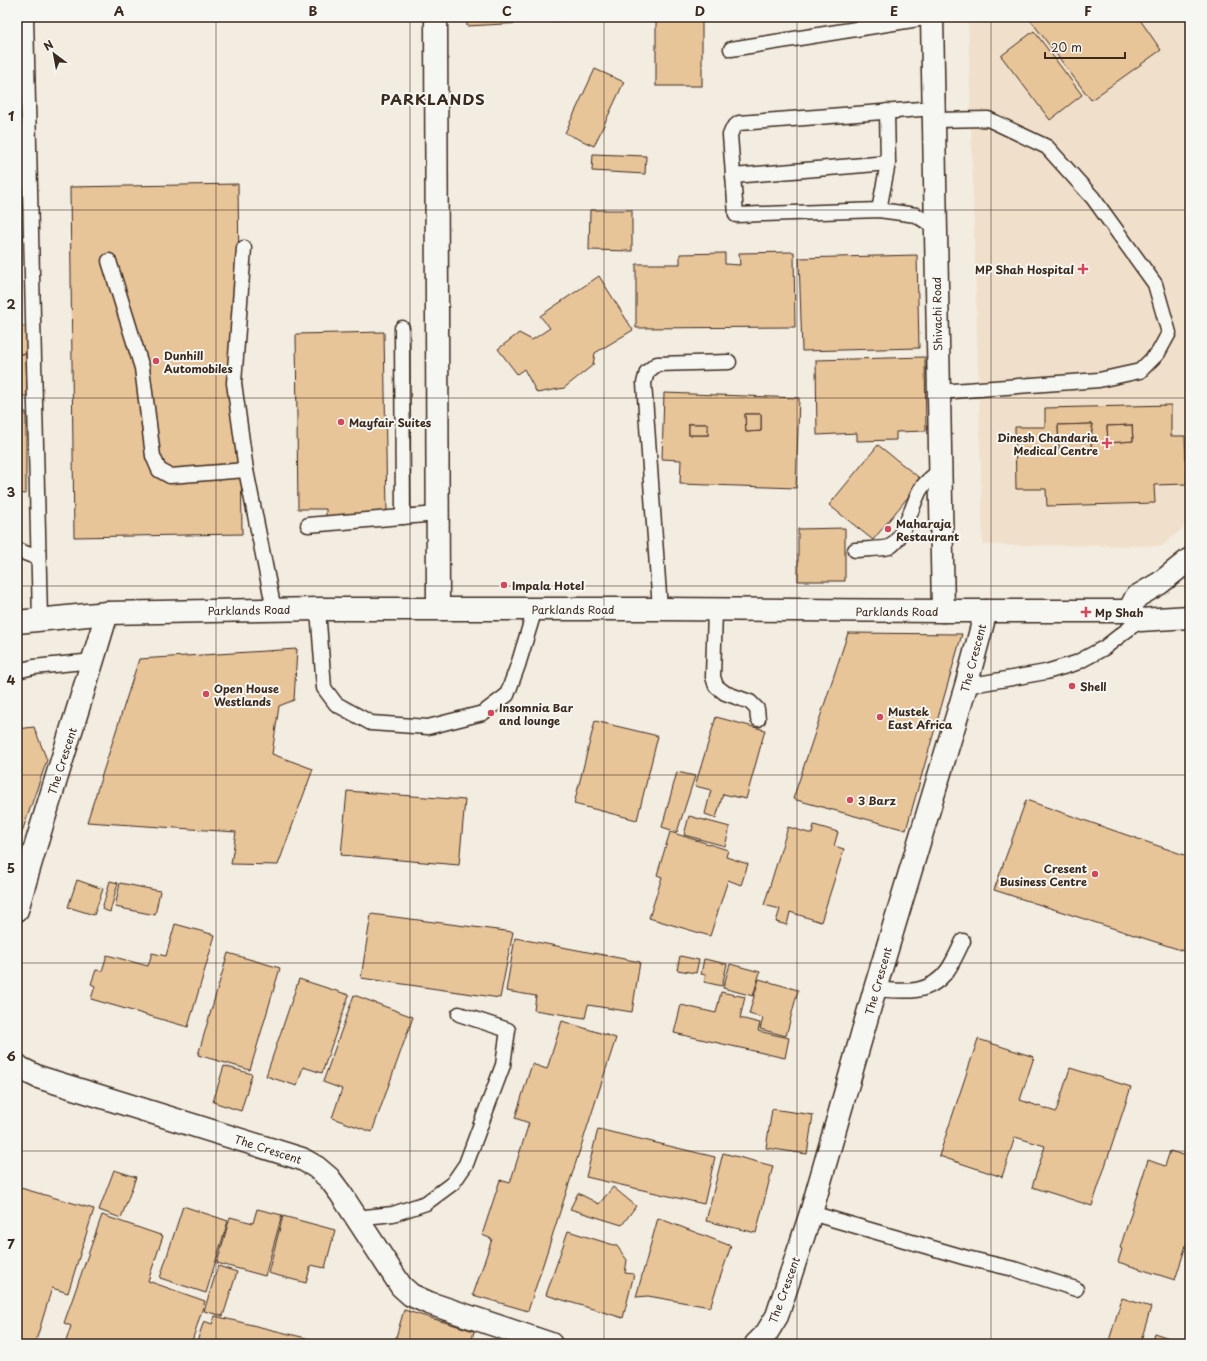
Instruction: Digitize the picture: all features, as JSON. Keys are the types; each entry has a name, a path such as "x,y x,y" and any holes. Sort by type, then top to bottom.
{"street":[{"path":"436,17 438,608"},
{"name":"Shivachi Road","path":"931,17 934,114 942,611"},
{"path":"1135,615 1136,597 1160,583 1190,559"},
{"name":"Parklands Road","path":"17,622 107,613 438,608 986,611 1190,616"},
{"name":"The Crescent","path":"756,1344 766,1334 777,1316 811,1213 875,989 966,686 986,611"},
{"name":"The Crescent","path":"17,910 33,853 74,726 107,613"},
{"name":"The Crescent","path":"17,1065 38,1077 302,1160 329,1178 401,1286 411,1296 551,1344"}],"lane":[{"path":"26,17 40,619"},
{"path":"732,49 931,17"},
{"path":"880,210 888,163 887,111"},
{"path":"936,228 916,215 880,210 736,215 730,135 733,128 739,123 887,111 988,118 1047,147 1093,198 1155,284 1170,332 1158,353 1140,371 1099,380 939,392"},
{"path":"733,176 888,163"},
{"path":"244,248 234,382 246,470 274,610"},
{"path":"109,260 142,368 153,456 159,470 170,476 246,470"},
{"path":"402,328 403,517"},
{"path":"660,609 644,383 647,372 657,364 729,362"},
{"path":"855,550 889,547 896,541 920,490 925,483 940,471"},
{"path":"308,525 437,514"},
{"path":"17,550 38,558"},
{"path":"318,609 324,688 336,704 371,723 428,726 483,712 507,695 535,609"},
{"path":"715,610 713,677 716,686 725,693 750,702 757,709 758,719"},
{"path":"966,686 1046,672 1076,663 1104,648 1135,615"},
{"path":"17,671 34,667 93,661"},
{"path":"875,989 915,991 933,985 947,971 963,941"},
{"path":"356,1218 393,1214 426,1203 453,1182 466,1164 503,1065 508,1030 459,1014"},
{"path":"811,1213 1076,1289"}],"shaded area":[{"name":"MP Shah Hospital","path":"968,17 1190,17 1190,522 1162,546 983,545"}],"building":[{"path":"466,17 596,17 596,19 467,26"},
{"path":"656,17 702,17 702,86 656,86"},
{"path":"1028,17 1138,17 1161,50 1091,100"},
{"path":"1034,31 1082,95 1050,120 1001,56"},
{"path":"17,64 25,75 17,81"},
{"path":"595,69 624,82 594,146 565,133"},
{"path":"593,154 646,156 645,174 592,171"},
{"name":"Dunhill Automobiles","path":"238,184 242,534 74,537 70,187"},
{"path":"590,210 632,210 632,251 589,250"},
{"path":"794,252 795,327 636,328 636,264 680,264 680,254 725,253 725,264 740,265 739,253"},
{"path":"917,255 919,348 802,351 799,258"},
{"path":"599,276 633,330 595,353 593,365 564,388 537,393 524,369 517,374 498,349 519,333 532,340 550,328 540,316"},
{"path":"17,326 26,326 27,354 17,354"},
{"name":"Mayfair Suites","path":"384,332 387,512 362,513 362,519 326,520 326,509 298,509 296,334"},
{"path":"17,354 26,354 27,396 19,396 17,382"},
{"path":"925,357 926,431 896,432 896,440 857,441 857,433 817,435 816,360"},
{"path":"664,393 799,398 796,488 680,484 681,460 662,459","holes":["745,414 761,414 761,431 746,432","689,424 708,424 708,435 689,435"]},
{"path":"1171,405 1171,436 1185,436 1187,484 1154,485 1155,503 1047,506 1046,489 1016,489 1015,427 1045,427 1045,408","holes":["1092,424 1091,448 1059,449 1058,425","1132,425 1133,441 1108,443 1107,426"]},
{"path":"17,412 26,412 26,494 17,493"},
{"path":"745,414 761,414 761,431 746,432"},
{"path":"689,424 708,424 708,435 689,435"},
{"path":"1092,424 1091,448 1059,449 1058,425"},
{"path":"1132,425 1133,441 1108,443 1107,426"},
{"path":"878,445 922,480 873,540 829,505"},
{"path":"845,528 845,581 798,581 798,529"},
{"name":"Mustek East Africa","path":"848,633 962,634 906,830 793,799"},
{"path":"297,649 294,700 279,706 272,754 313,769 278,865 231,864 236,832 87,822 139,659"},
{"path":"716,717 765,730 746,799 723,794 716,818 705,814 711,790 695,786"},
{"path":"595,721 658,736 637,820 574,804"},
{"path":"34,727 47,760 17,846 17,729"},
{"path":"677,772 695,776 677,832 662,827"},
{"path":"347,791 465,800 459,865 341,855"},
{"name":"Cresent Business Centre","path":"1026,800 1190,857 1190,953 994,890"},
{"path":"689,816 730,827 725,846 684,835"},
{"path":"814,825 838,832 834,846 844,849 821,922 790,912 787,925 776,922 780,909 764,905 788,827 812,834"},
{"path":"670,832 728,850 726,857 748,864 741,885 728,880 710,936 649,918 662,877 657,875"},
{"path":"77,880 103,889 94,915 68,907"},
{"path":"110,881 118,883 110,912 102,909"},
{"path":"120,883 160,891 155,915 115,907"},
{"path":"371,914 513,932 500,998 361,978"},
{"path":"175,924 215,935 188,1027 91,999 95,986 91,984 96,970 102,971 107,955 148,966 152,953 166,956"},
{"path":"515,938 640,962 632,1012 588,1005 585,1018 534,1010 536,996 506,991"},
{"path":"228,953 280,968 250,1070 198,1055"},
{"path":"680,956 699,960 696,973 677,970"},
{"path":"704,959 727,964 722,986 704,982 706,975 701,974"},
{"path":"730,964 760,972 753,996 723,988"},
{"path":"299,979 349,995 322,1073 303,1067 297,1086 266,1076"},
{"path":"759,979 798,990 786,1036 760,1029 763,1018 749,1014"},
{"path":"721,992 745,997 740,1018 760,1023 758,1031 789,1038 785,1058 674,1033 681,1005 716,1013"},
{"path":"354,995 413,1017 372,1132 332,1118 342,1089 323,1082"},
{"path":"562,1021 616,1038 528,1311 473,1295 492,1239 482,1235 500,1180 510,1183 529,1123 515,1118 532,1064 547,1069"},
{"path":"978,1039 1034,1057 1020,1100 1056,1112 1070,1068 1131,1087 1092,1206 1032,1187 1045,1146 1015,1137 1002,1177 939,1156"},
{"path":"224,1066 252,1074 241,1111 213,1102"},
{"path":"772,1109 813,1115 807,1154 766,1148"},
{"path":"598,1129 715,1157 704,1204 586,1177"},
{"path":"1170,1151 1190,1157 1190,1233 1175,1280 1118,1262 1122,1249 1120,1248 1148,1160 1165,1166"},
{"path":"723,1153 773,1166 756,1233 706,1221"},
{"path":"114,1170 136,1177 121,1218 99,1210"},
{"path":"17,1187 94,1209 68,1293 52,1288 35,1344 17,1344"},
{"path":"613,1187 636,1206 622,1225 570,1209 578,1193 599,1204"},
{"path":"183,1206 228,1221 206,1293 160,1278"},
{"path":"257,1209 282,1215 265,1276 217,1263 230,1217 253,1223"},
{"path":"102,1215 163,1236 148,1281 205,1301 191,1344 65,1344 71,1326 64,1323"},
{"path":"283,1216 335,1230 325,1268 311,1265 306,1283 268,1273"},
{"path":"658,1218 731,1246 710,1307 648,1296 636,1297"},
{"path":"568,1231 617,1246 627,1260 625,1273 634,1274 623,1318 546,1295"},
{"path":"218,1266 237,1272 223,1316 204,1311"},
{"path":"1122,1298 1151,1307 1140,1344 1108,1344"},
{"path":"404,1310 474,1331 471,1344 394,1344"},
{"path":"215,1316 310,1339 314,1344 196,1344 204,1321 212,1324"},
{"path":"1154,1333 1187,1344 1151,1344"}],"place":[{"name":"MP Shah Hospital","path":"1083,269"},
{"name":"Dunhill Automobiles","path":"156,361"},
{"name":"Mayfair Suites","path":"341,422"},
{"name":"Dinesh Chandaria Medical Centre","path":"1107,443"},
{"name":"Maharaja Restaurant","path":"888,529"},
{"name":"Impala Hotel","path":"504,585"},
{"name":"Mp Shah","path":"1086,612"},
{"name":"Shell","path":"1072,686"},
{"name":"Open House Westlands","path":"206,694"},
{"name":"Insomnia Bar and lounge","path":"491,713"},
{"name":"Mustek East Africa","path":"880,717"},
{"name":"3 Barz","path":"850,800"},
{"name":"Cresent Business Centre","path":"1095,874"}],"district":[{"name":"PARKLANDS","path":"433,98"}]}
